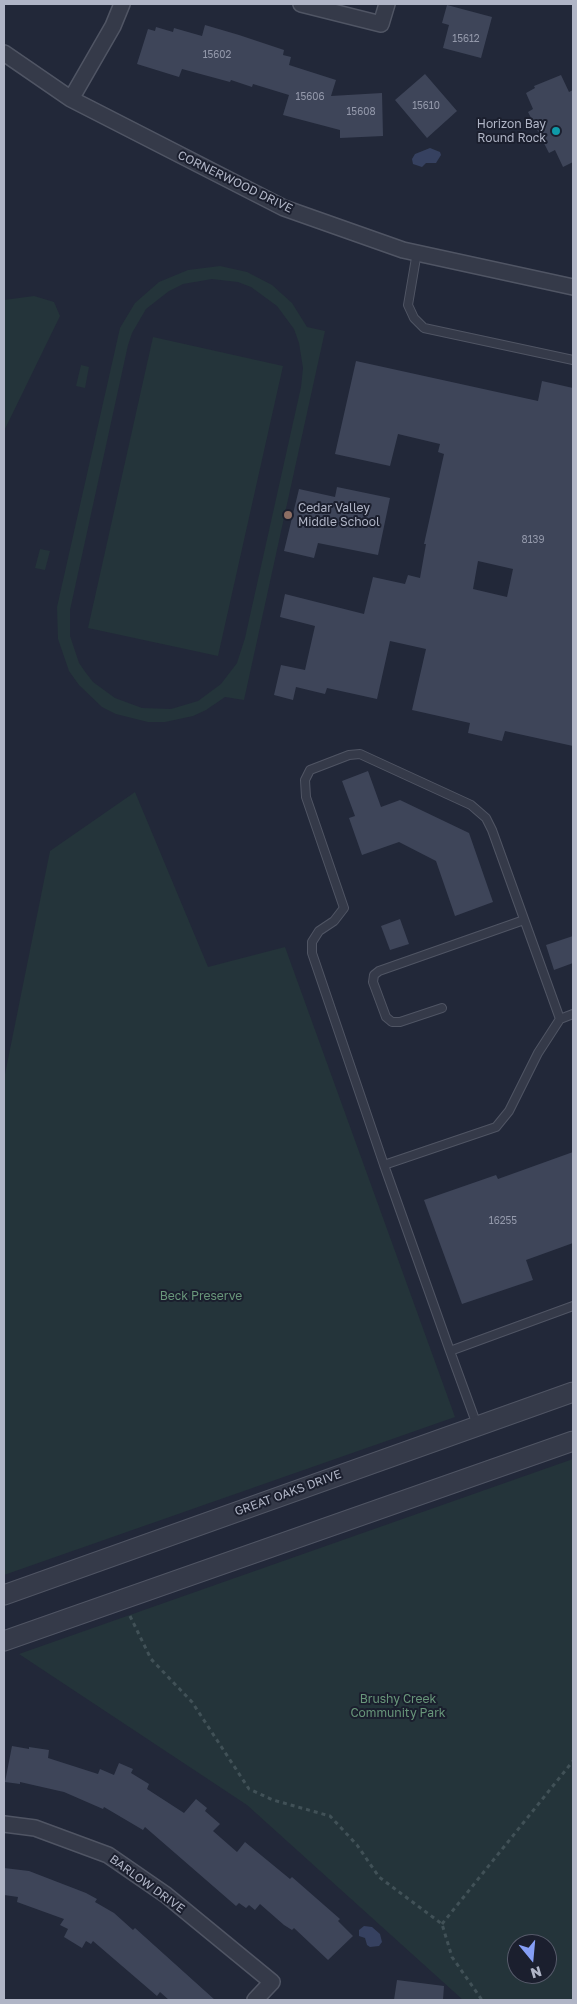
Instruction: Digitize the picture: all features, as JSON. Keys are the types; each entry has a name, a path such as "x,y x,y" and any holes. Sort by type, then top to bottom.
{"street":[{"path":"71,99 113,26 122,4"},
{"path":"301,4 382,24 387,4"},
{"name":"CORNERWOOD DRIVE","path":"4,53 71,99 284,208 403,250 573,288"},
{"name":"GREAT OAKS DRIVE","path":"4,1595 573,1392"},
{"path":"4,1641 573,1441"},
{"name":"BARLOW DRIVE","path":"4,1824 35,1828 108,1855 166,1895 272,1982 256,2000"}],"lane":[{"path":"417,252 408,306 414,318 424,328 573,360"},
{"path":"477,1425 384,1165 312,953 312,942 319,931 334,921 344,908 306,797 305,780 310,770 349,755 360,754 471,805 486,818 560,1019"},
{"path":"442,1008 400,1022 392,1022 386,1017 373,982 374,975 379,971 524,920"},
{"path":"384,1165 496,1127 508,1111 538,1053 560,1019 573,1014"},
{"path":"450,1351 573,1306"}],"path":[{"path":"128,1612 151,1659 192,1702 249,1789 274,1800 330,1816 357,1845 379,1878 442,1924 452,1957 482,2000"},
{"path":"442,1924 573,1761"}],"green space":[{"path":"220,266 247,272 272,285 292,303 307,327 325,331 244,700 225,697 193,716 165,722 148,722 116,714 102,707 79,685 69,671 58,639 57,607 120,328 135,303 159,282 188,270","holes":["212,279 238,282 251,287 277,306 294,329 299,343 303,368 301,387 245,638 237,663 221,684 198,701 171,709 142,708 115,698 93,682 79,663 70,636 70,610 128,345 132,333 146,309 169,291 183,284"]},
{"path":"34,296 54,302 60,316 4,431 4,300"},
{"path":"153,337 283,366 218,656 88,628"},
{"path":"81,365 89,367 85,388 76,386"},
{"path":"40,549 50,551 45,570 35,568"},
{"name":"Beck Preserve","path":"135,792 208,967 285,947 455,1417 4,1575 4,1079 50,851"},
{"name":"Brushy Creek Community Park","path":"573,1459 573,2000 463,2000 247,1805 19,1654"}],"water":[{"path":"430,148 440,152 441,155 436,163 426,163 422,167 413,164 412,159 415,154"},
{"path":"364,1926 372,1927 380,1934 382,1942 379,1946 370,1947 367,1945 365,1938 359,1936 359,1930"}],"building":[{"path":"447,5 492,17 481,58 443,48 449,25 442,23"},
{"path":"205,25 284,50 283,55 291,57 289,65 336,80 331,96 382,93 383,136 340,138 340,130 283,115 289,95 253,84 252,87 231,80 230,82 182,69 179,77 137,64 148,29 155,31 156,27 173,32 174,28 202,36"},
{"path":"425,74 457,111 427,138 395,100"},
{"name":"Horizon Bay Round Rock","path":"561,75 569,92 573,90 573,162 563,167 555,150 549,153 528,112 533,109 526,93 535,88 534,86"},
{"name":"Cedar Valley Middle School","path":"356,361 538,401 542,381 573,388 573,746 505,731 502,741 468,733 470,723 412,710 426,649 390,641 377,699 327,688 325,694 296,687 293,700 274,695 281,665 305,670 315,626 280,617 285,594 364,614 373,577 405,584 408,575 420,578 426,544 424,544 444,454 438,452 440,444 398,434 390,466 335,454","holes":["478,561 513,569 507,597 473,589"]},
{"path":"337,487 390,498 378,555 318,543 314,558 284,551 299,489 335,497"},
{"path":"368,771 381,807 400,800 469,833 493,902 455,916 436,861 399,842 362,855 349,818 355,816 342,781"},
{"path":"400,919 409,944 390,950 381,926"},
{"path":"573,936 573,963 554,970 546,945"},
{"path":"573,1152 573,1243 526,1260 533,1280 462,1304 424,1200 496,1175 498,1179"},
{"path":"12,1746 49,1750 48,1758 98,1774 100,1769 114,1775 119,1763 133,1769 131,1773 149,1784 147,1789 184,1813 196,1799 207,1808 205,1811 220,1824 213,1831 237,1852 245,1842 290,1879 292,1877 340,1919 338,1921 353,1936 328,1960 294,1928 292,1930 284,1925 260,1904 255,1910 249,1905 246,1908 239,1903 236,1906 145,1827 143,1830 104,1807 103,1809 64,1792 20,1782 20,1784 5,1782"},
{"path":"4,1868 29,1871 97,1899 95,1902 114,1913 133,1930 135,1928 215,2000 169,2000 160,1992 157,1996 93,1941 91,1944 86,1941 82,1948 64,1937 68,1929 60,1925 64,1919 17,1902 18,1897 4,1895"},
{"path":"397,1980 444,1986 443,2000 394,2000"}],"place":[{"name":"Horizon Bay Round Rock","path":"556,131"},
{"name":"Cedar Valley Middle School","path":"288,515"}]}
